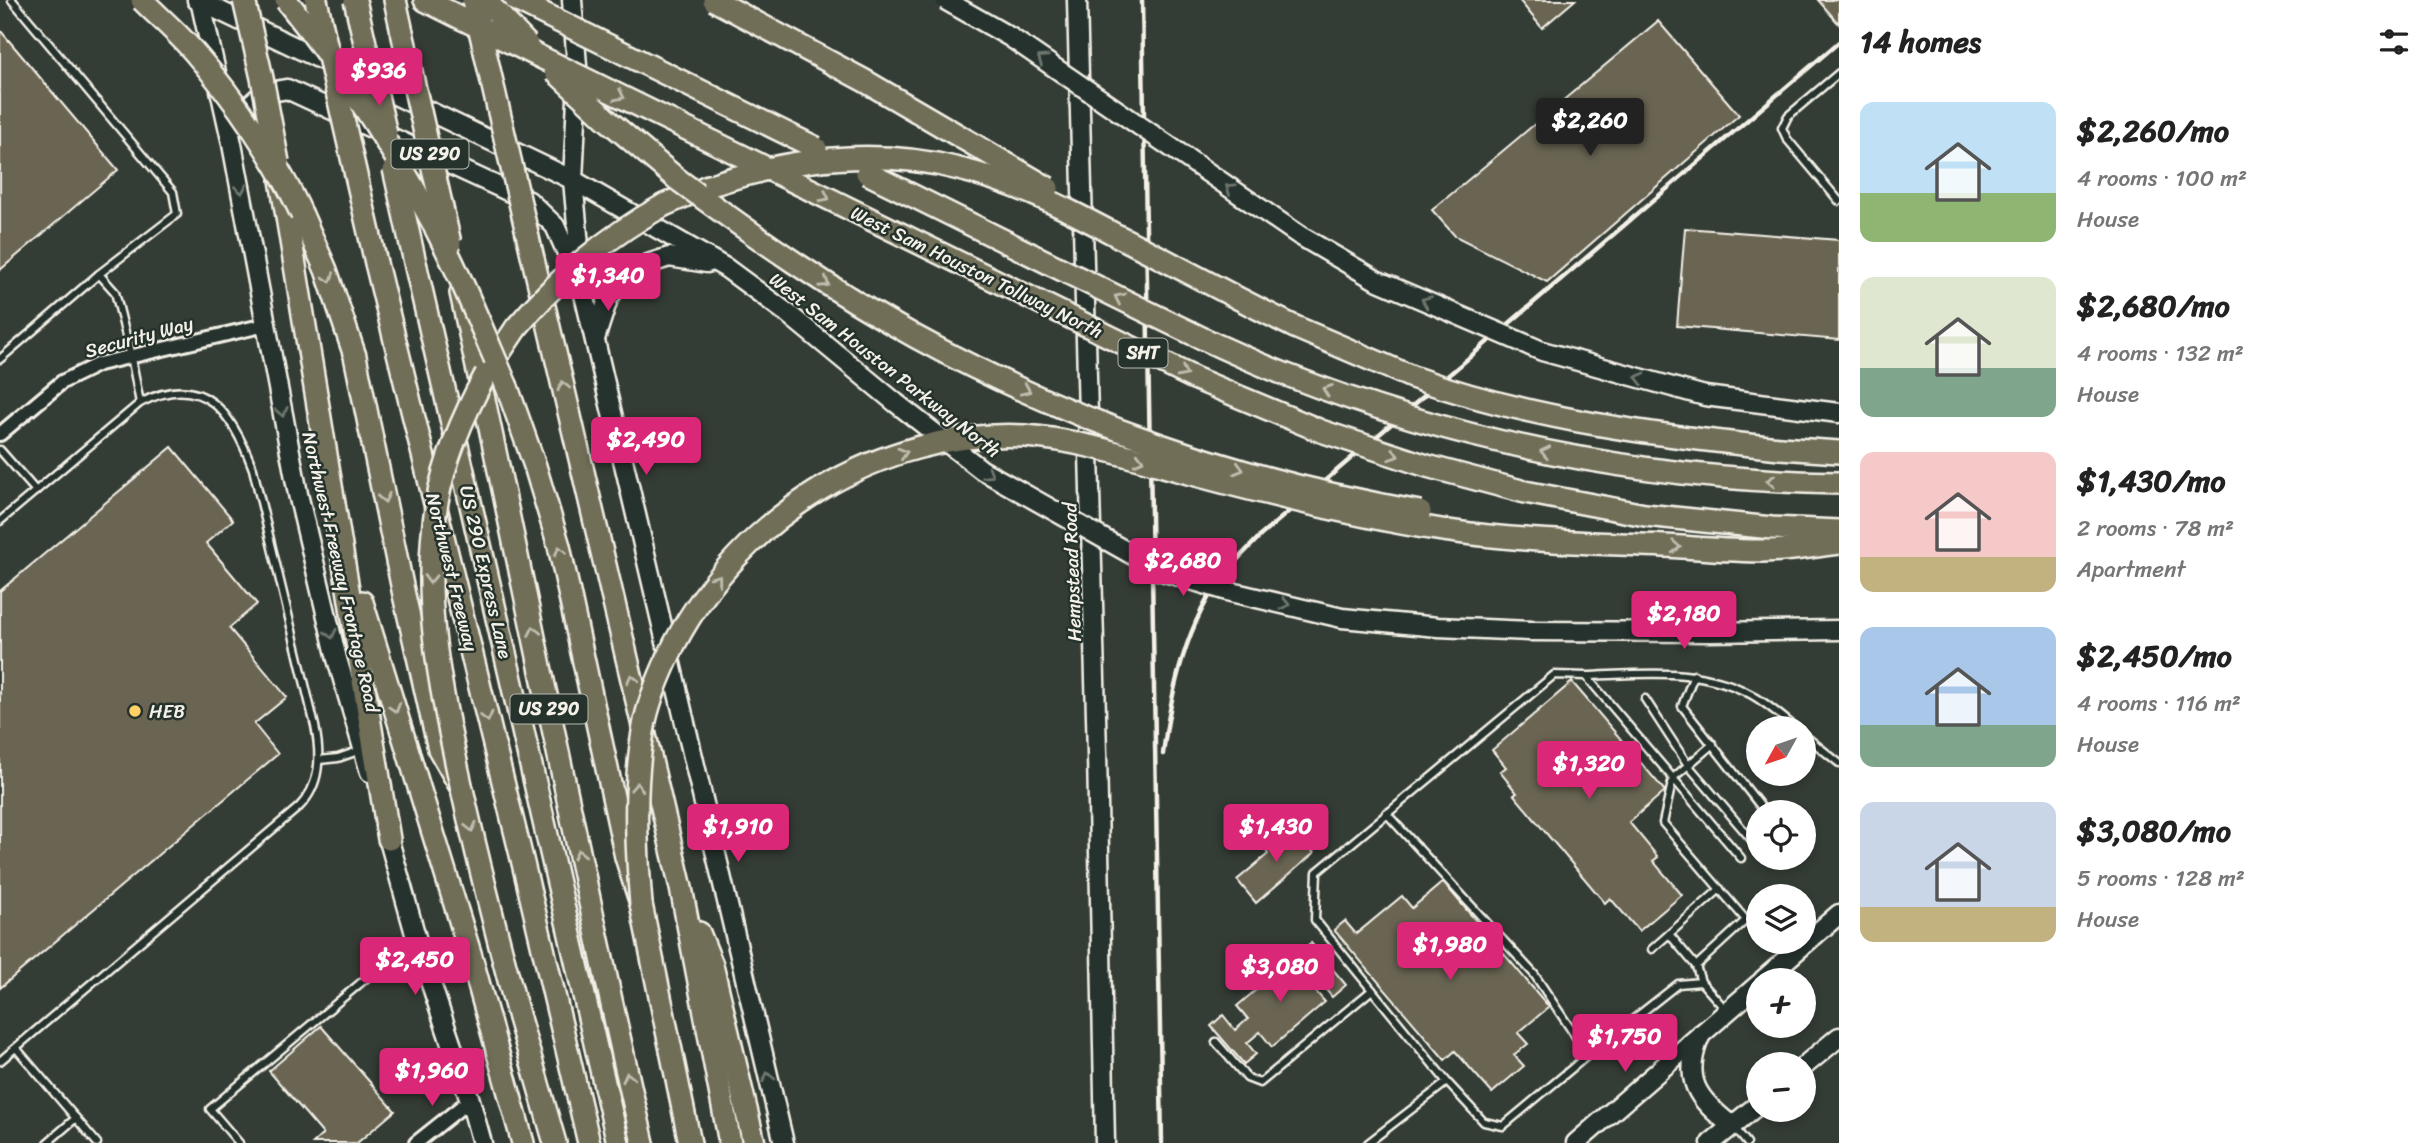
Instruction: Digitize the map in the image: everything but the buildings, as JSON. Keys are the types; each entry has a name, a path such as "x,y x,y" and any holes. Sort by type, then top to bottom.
{"highway":[{"path":"142,0 195,52 240,112 293,195 326,270 355,356 404,595 439,748 462,789"},
{"path":"243,0 262,78 281,180 389,839"},
{"path":"286,0 389,146 449,254 507,387 535,466 559,546 626,857 641,904 691,1143"},
{"name":"Northwest Freeway","path":"316,0 376,263 589,1143"},
{"name":"US 290 Express Lane","path":"355,0 618,1143"},
{"name":"US 290","path":"395,0 458,275 527,594 570,814 643,1143"},
{"name":"West Sam Houston Tollway North","path":"425,0 1194,378 1321,431 1427,466 1525,492 1645,515 1772,528 1839,531"},
{"path":"473,0 681,888 730,1143"},
{"path":"485,0 535,52 616,128 730,219 835,290 916,337 986,372 1149,440 1233,468 1328,493 1517,528 1644,545"},
{"name":"West Sam Houston Tollway North","path":"516,0 1160,319 1312,385 1417,420 1496,441 1564,455 1687,474 1764,481 1839,483"},
{"path":"714,0 865,80 1042,185 1087,220"},
{"path":"555,1143 519,1018 462,789 433,637 430,583 437,502 456,435 485,374 516,328 571,268 631,224 688,194 767,168 822,159 905,159 960,169 1013,185 1309,334 1385,367 1461,393 1541,414 1620,427 1731,443 1839,452"},
{"path":"641,904 636,842 637,783 646,718 665,662 687,621 729,563 780,516 824,486 878,460 934,443 978,437 1036,438 1071,442 1273,496 1352,514 1445,530 1544,541 1766,551 1839,543"},
{"path":"339,526 470,953 523,1143"},
{"path":"681,888 712,965 754,1143"}],"main road":[{"path":"572,0 578,79 573,180 583,290 784,1143"},
{"path":"945,0 1010,37 1299,235 1376,280 1542,351 1706,396 1839,414"},
{"name":"Hempstead Road","path":"1077,0 1105,1143"},
{"name":"West Sam Houston Parkway North","path":"199,1 573,180 726,268 787,313 982,470 1161,571 1227,591 1342,618 1438,627 1530,631 1839,630"},
{"name":"Northwest Freeway Frontage Road","path":"199,1 232,144 298,494 337,659 419,948 482,1143"},
{"path":"232,144 247,106 263,94 287,89 529,201 555,226 583,290"},
{"path":"594,342 609,296 631,273 669,257 726,268"},
{"path":"1777,968 1839,914"},
{"path":"1576,1143 1746,995"},
{"path":"1701,1034 1693,1060 1695,1088 1708,1107 1732,1126"},
{"path":"1816,1056 1839,1037"},
{"path":"1711,1143 1746,1115"}],"street":[{"name":"Security Way","path":"0,434 62,382 99,364 265,325"},
{"path":"416,1143 470,1100"}],"lane":[{"path":"0,359 99,274 177,214 173,192 12,0"},
{"path":"1839,73 1788,116 1782,128 1787,139 1839,201"},
{"path":"99,274 115,292 140,403"},
{"path":"0,521 140,403 166,393 194,394 215,403 239,433 253,469 309,699 318,739 319,760 315,785 309,797 299,807 0,1061"},
{"path":"0,450 36,491"},
{"path":"1701,982 1678,984 1503,1126 1484,1122 1447,1082 1315,920 1317,872 1554,675 1672,673 1710,678 1752,695 1780,716"},
{"path":"1586,676 1741,858"},
{"path":"1694,676 1682,706 1756,800"},
{"path":"1645,699 1688,765 1746,833"},
{"path":"1696,966 1746,920 1663,823 1673,778 1713,744"},
{"path":"1816,745 1839,763"},
{"path":"319,760 338,758 363,749"},
{"path":"1386,813 1534,974 1588,1055"},
{"path":"1652,949 1720,889"},
{"path":"1669,934 1696,966 1701,982 1728,1011"},
{"path":"239,1143 211,1109 394,955 419,948"},
{"path":"1216,1042 1247,1077 1260,1083 1372,990"},
{"path":"16,1048 97,1143"},
{"path":"1368,1143 1447,1082"},
{"path":"47,1143 76,1118"},
{"path":"1732,1126 1747,1143"}],"railway":[{"path":"1142,0 1162,1143"},
{"path":"1163,754 1182,658 1200,612 1212,591 1239,558 1260,536 1839,42"}],"place":[{"name":"HEB","path":"135,711"}]}
